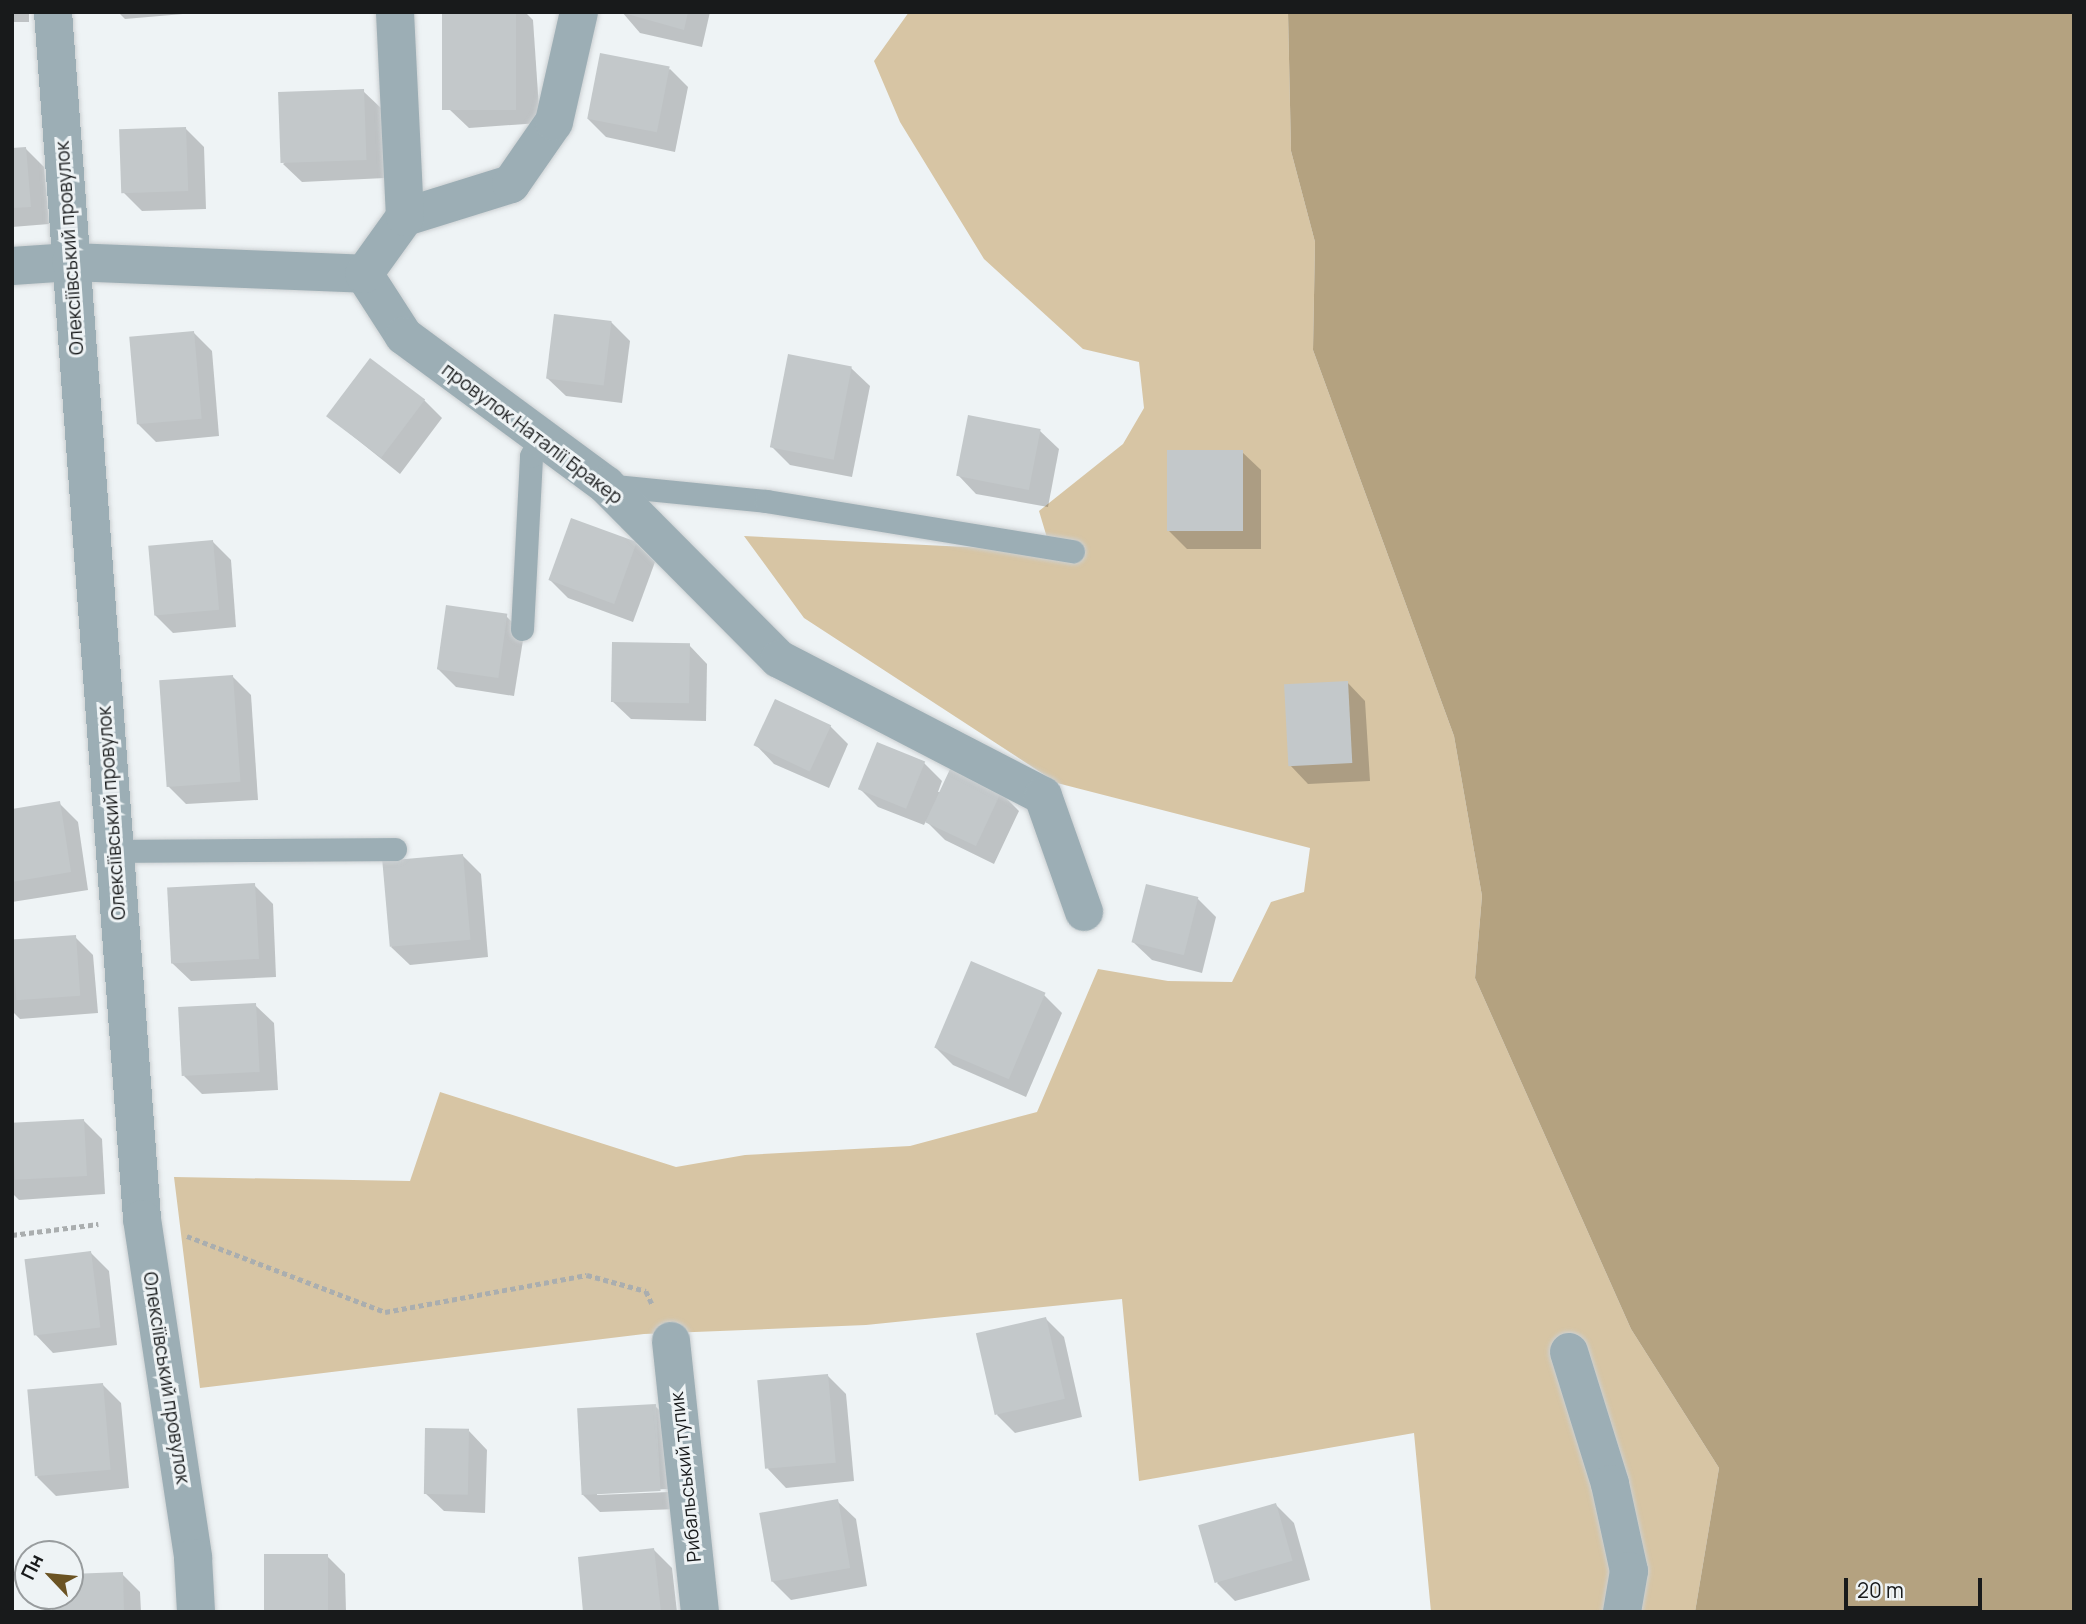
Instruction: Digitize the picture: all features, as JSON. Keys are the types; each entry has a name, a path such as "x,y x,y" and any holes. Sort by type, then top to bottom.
{"street":[{"name":"Олексіївський провулок","path":"53,12 142,1219 193,1558 196,1612"},
{"path":"395,12 405,217"},
{"path":"12,266 71,262 364,275 405,217 511,184 554,122 579,12"},
{"name":"провулок Наталії Бракер","path":"364,275 404,336 607,485 779,659 1043,796 1084,912"},
{"name":"Рибальський тупик","path":"671,1341 700,1612"},
{"path":"1569,1352 1610,1484 1629,1571 1622,1612"}],"lane":[{"path":"522,629 531,456 541,437"},
{"path":"607,485 766,501 1073,551"},
{"path":"115,851 395,849"}],"path":[{"path":"12,1235 142,1219 385,1312 587,1275 646,1291 671,1341"}],"shaded area":[{"path":"909,12 1288,12 1291,151 1315,242 1313,350 1454,736 1482,896 1475,978 1631,1329 1719,1468 1695,1612 1431,1612 1414,1433 1139,1481 1122,1299 866,1325 644,1334 200,1388 174,1177 410,1181 440,1092 676,1167 745,1155 910,1146 1037,1112 1098,969 1168,981 1232,982 1271,902 1304,892 1310,848 1057,783 804,618 744,536 1051,551 1039,511 1123,444 1144,408 1139,362 1083,349 984,259 900,122 874,61"},
{"path":"1288,12 2074,12 2074,1612 1695,1612 1719,1468 1631,1329 1475,978 1482,896 1454,736 1313,350 1315,242 1291,151"}],"building":[{"path":"442,12 516,12 516,110 442,110"},
{"path":"620,12 688,12 684,30"},
{"path":"600,53 670,67 657,132 587,119"},
{"path":"364,89 366,160 281,163 278,92"},
{"path":"186,127 188,191 121,193 119,129"},
{"path":"26,147 31,207 12,208 12,148"},
{"path":"554,314 612,321 604,386 546,379"},
{"path":"194,331 202,419 137,424 129,337"},
{"path":"788,354 852,366 834,460 770,447"},
{"path":"370,358 425,400 381,458 326,416"},
{"path":"968,415 1041,429 1029,490 956,476"},
{"path":"1167,450 1243,450 1243,531 1167,531"},
{"path":"571,518 637,542 614,604 548,580"},
{"path":"213,540 219,610 154,615 148,546"},
{"path":"446,605 507,614 498,678 437,669"},
{"path":"612,642 690,643 689,703 611,702"},
{"path":"233,675 240,782 167,787 159,680"},
{"path":"1348,681 1352,763 1288,766 1284,684"},
{"path":"775,699 831,725 810,771 753,745"},
{"path":"877,742 925,761 906,809 858,789"},
{"path":"951,767 1002,791 976,846 925,822"},
{"path":"60,801 71,872 12,882 12,809"},
{"path":"463,854 470,940 390,947 382,861"},
{"path":"255,883 259,959 171,964 167,888"},
{"path":"1146,884 1198,897 1184,955 1131,942"},
{"path":"76,935 80,996 16,1000 12,939"},
{"path":"971,961 1046,993 1009,1079 934,1048"},
{"path":"256,1003 260,1072 182,1076 178,1007"},
{"path":"84,1119 87,1176 15,1180 12,1123"},
{"path":"91,1251 100,1327 34,1336 24,1259"},
{"path":"1046,1317 1065,1399 995,1415 976,1333"},
{"path":"828,1374 836,1463 765,1469 757,1380"},
{"path":"103,1383 111,1470 35,1476 27,1390"},
{"path":"656,1404 661,1491 582,1495 577,1408"},
{"path":"425,1428 469,1429 468,1495 424,1494"},
{"path":"838,1499 850,1568 771,1582 759,1513"},
{"path":"1276,1503 1293,1561 1215,1583 1198,1525"},
{"path":"654,1548 661,1612 583,1612 578,1557"},
{"path":"264,1554 328,1554 328,1612 264,1612"},
{"path":"123,1572 124,1612 52,1612 84,1610 84,1573"}]}
